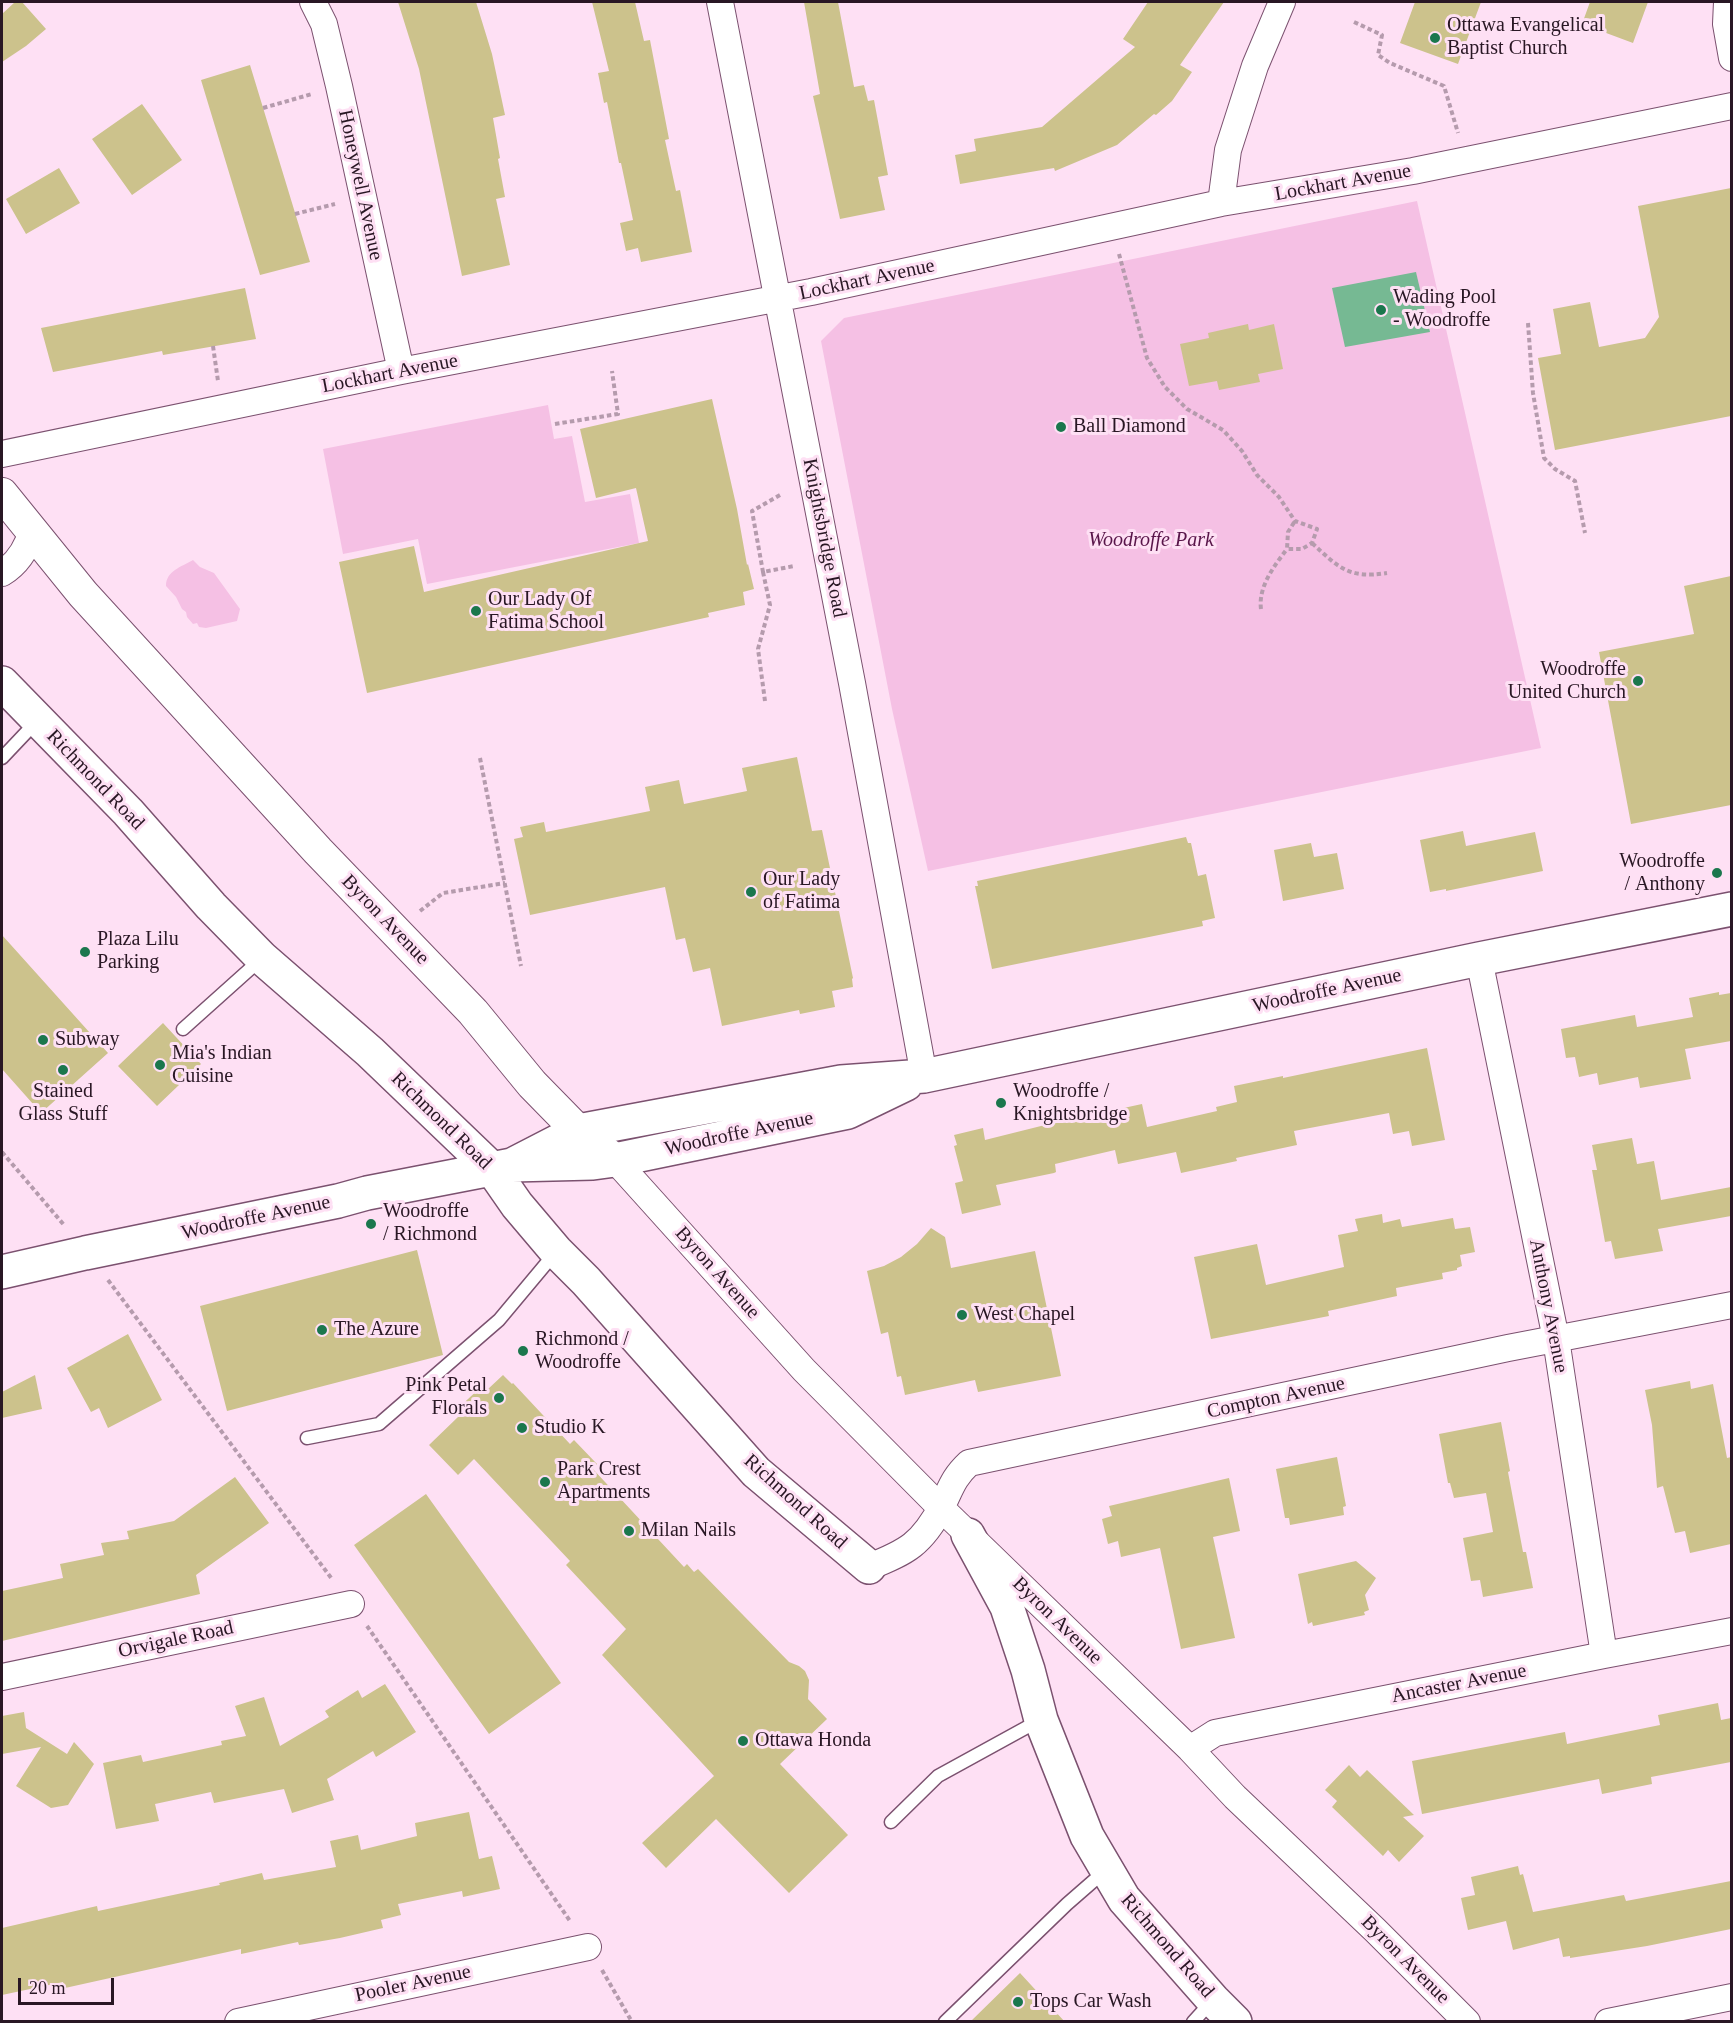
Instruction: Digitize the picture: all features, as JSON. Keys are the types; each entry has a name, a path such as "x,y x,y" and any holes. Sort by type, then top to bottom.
{"main road":[{"name":"Richmond Road","path":"2,683 128,812 211,906 262,958 502,1167 517,1205 756,1472 869,1567"},
{"name":"Woodroffe Avenue","path":"502,1167 578,1131 841,1082 924,1076 1479,959 1731,909"},
{"name":"Woodroffe Avenue","path":"2,1272 367,1193 502,1167 604,1162 848,1112 924,1076"},
{"name":"Richmond Road","path":"968,1534 1007,1607 1028,1670 1041,1720 1087,1836 1124,1899 1214,2014"}],"street":[{"name":"Honeywell Avenue","path":"313,2 324,24 339,86 401,371"},
{"name":"Knightsbridge Road","path":"720,2 858,717 924,1076"},
{"path":"1221,203 1228,150 1256,66 1282,2"},
{"path":"1727,2 1726,24 1731,58"},
{"name":"Lockhart Avenue","path":"2,454 401,371 777,299 1221,203 1413,171 1731,106"},
{"name":"Byron Avenue","path":"2,494 83,594 318,851 473,1012 532,1084 578,1131 604,1162 804,1370 941,1508 1467,2022"},
{"path":"2,573 19,558 28,546 32,531"},
{"name":"Anthony Avenue","path":"1479,959 1556,1339 1604,1655"},
{"name":"Compton Avenue","path":"869,1567 902,1554 921,1539 941,1508 956,1475 969,1463 1556,1339 1731,1305"},
{"name":"Orvigale Road","path":"2,1677 351,1604"},
{"name":"Ancaster Avenue","path":"1190,1749 1215,1733 1731,1631"},
{"name":"Pooler Avenue","path":"238,2022 588,1947"},
{"path":"1608,2022 1731,1997"}],"lane":[{"path":"2,758 37,721"},
{"path":"183,1029 262,958"},
{"path":"307,1438 378,1425 499,1320 556,1251"},
{"path":"891,1822 938,1776 1041,1720"},
{"path":"945,2022 1067,1904 1107,1870"}],"path":[{"path":"1354,22 1382,35 1378,55 1444,86 1466,160"},
{"path":"263,108 339,86"},
{"path":"295,214 363,197"},
{"path":"1122,268 1147,358 1165,387 1187,409 1223,430 1242,451 1257,475 1279,497 1295,521 1317,529 1312,543 1302,549 1287,549"},
{"path":"1528,322 1533,393 1544,458 1555,469 1575,481 1585,533"},
{"path":"555,424 618,414 612,371"},
{"path":"765,701 758,649 770,605 752,511 780,495"},
{"path":"1261,609 1260,598 1272,570 1287,549 1288,532 1295,521"},
{"path":"1312,543 1337,566 1355,574 1388,573"},
{"path":"763,572 794,566"},
{"path":"480,758 521,966"},
{"path":"396,932 443,893 505,883"},
{"path":"2,1152 85,1253 351,1604 588,1947 632,2022"}],"green space":[{"name":"Woodroffe Park","path":"1417,201 1541,748 928,871 892,709 821,341 844,318"},
{"path":"548,405 554,439 572,436 585,502 630,494 639,543 427,584 418,539 343,554 323,449"},
{"path":"193,560 200,567 214,573 240,609 237,621 206,628 199,627 197,623 193,624 187,617 176,597 166,586 171,573"}],"shaded area":[{"name":"Wading Pool - Woodroffe","path":"1416,272 1430,332 1345,347 1332,288"}],"building":[{"path":"15,2 22,2 46,29 2,62 2,14"},
{"path":"398,2 476,2 492,54 505,115 493,118 505,197 496,199 510,265 462,276 419,69"},
{"path":"592,2 635,2 644,41 650,40 669,139 665,140 676,191 680,190 692,252 641,262 638,248 626,251 620,223 633,220 607,102 604,103 598,73 609,71"},
{"path":"804,2 838,2 854,87 864,85 868,101 874,100 888,175 878,177 885,210 840,219 813,96 820,94"},
{"path":"1148,2 1224,2 1180,65 1192,72 1172,101 1117,145 1055,171 1054,168 960,184 955,155 976,151 974,139 1042,127 1135,47 1123,39"},
{"name":"Ottawa Evangelical Baptist Church","path":"1415,2 1481,2 1458,64 1400,43"},
{"path":"1590,2 1648,2 1633,43 1582,24"},
{"path":"250,65 310,262 260,275 201,80"},
{"path":"142,104 182,160 132,195 92,139"},
{"path":"59,168 80,203 26,234 6,199"},
{"path":"1731,188 1731,416 1555,450 1538,358 1561,354 1553,309 1590,302 1599,347 1645,338 1659,317 1638,206"},
{"path":"245,288 256,339 163,355 162,351 53,372 41,328"},
{"path":"1248,324 1249,330 1274,324 1283,369 1258,374 1260,382 1219,390 1217,381 1189,386 1180,344 1209,338 1208,333"},
{"path":"712,399 754,589 743,592 745,605 708,613 709,617 367,693 339,562 414,546 424,592 648,541 636,488 596,498 580,429"},
{"name":"Woodroffe United Church","path":"1731,576 1731,805 1631,824 1599,652 1694,634 1684,586"},
{"name":"Our Lady of Fatima","path":"797,757 812,831 822,830 853,978 853,987 832,991 835,1007 800,1014 799,1010 722,1026 710,968 693,972 685,938 676,940 665,887 530,915 514,839 523,837 520,827 544,822 546,832 650,811 645,787 679,780 684,804 747,791 742,768"},
{"path":"1463,831 1466,846 1535,832 1543,871 1446,891 1446,889 1430,892 1420,840"},
{"path":"1186,837 1188,843 1191,843 1198,876 1206,874 1215,918 1202,921 1203,926 992,969 975,886 978,886 977,881"},
{"path":"1311,843 1314,857 1337,853 1344,889 1283,901 1274,850"},
{"path":"2,935 108,1053 41,1113 2,1069"},
{"path":"1719,992 1719,995 1731,993 1731,1041 1685,1049 1691,1079 1640,1088 1638,1077 1599,1085 1597,1073 1579,1077 1575,1057 1566,1058 1561,1029 1635,1015 1637,1027 1693,1017 1689,998"},
{"name":"Mia's Indian Cuisine","path":"163,1023 201,1064 157,1106 118,1066"},
{"path":"1427,1048 1445,1140 1412,1146 1409,1131 1393,1134 1389,1113 1294,1131 1297,1145 1181,1173 1176,1152 1118,1164 1115,1150 1055,1164 1056,1172 1054,1173 996,1185 1001,1205 962,1214 955,1183 963,1181 954,1146 957,1145 954,1135 983,1128 985,1140 1142,1104 1147,1127 1217,1111 1216,1107 1237,1102 1234,1086"},
{"path":"1632,1138 1637,1164 1654,1161 1661,1200 1731,1187 1731,1216 1658,1229 1663,1251 1615,1259 1611,1241 1605,1242 1592,1170 1597,1170 1592,1145"},
{"path":"1382,1214 1383,1223 1400,1219 1402,1227 1453,1218 1455,1229 1470,1227 1475,1252 1460,1255 1462,1266 1457,1270 1442,1273 1443,1279 1396,1288 1397,1296 1328,1311 1329,1316 1211,1339 1194,1257 1257,1244 1266,1285 1344,1267 1338,1235 1358,1231 1355,1219"},
{"name":"West Chapel","path":"931,1228 945,1237 951,1268 1035,1251 1061,1376 978,1392 975,1380 905,1395 901,1376 897,1377 888,1332 881,1334 867,1271 884,1266 901,1257"},
{"name":"The Azure","path":"417,1250 443,1355 227,1411 200,1306"},
{"path":"128,1334 162,1400 108,1428 99,1408 91,1412 67,1368"},
{"path":"35,1375 42,1409 2,1418 2,1392"},
{"name":"Ottawa Honda","path":"503,1375 570,1444 574,1440 597,1464 592,1468 684,1567 687,1564 694,1572 698,1569 789,1662 805,1671 809,1680 808,1699 827,1719 780,1764 848,1835 789,1893 716,1819 666,1868 642,1843 714,1776 602,1655 626,1629 566,1565 570,1561 474,1459 458,1475 429,1445 458,1417 454,1412 482,1386 487,1390"},
{"path":"1690,1381 1691,1389 1713,1384 1727,1458 1731,1457 1731,1544 1690,1553 1685,1531 1675,1533 1663,1486 1657,1488 1652,1425 1645,1390"},
{"path":"1501,1422 1523,1552 1526,1552 1533,1588 1483,1597 1480,1580 1471,1581 1463,1538 1493,1532 1486,1493 1454,1498 1450,1483 1448,1483 1439,1434"},
{"path":"1337,1457 1346,1506 1343,1507 1344,1515 1290,1525 1289,1518 1285,1518 1276,1469"},
{"path":"235,1477 269,1523 196,1575 200,1594 2,1641 2,1591 63,1578 60,1564 104,1555 101,1543 129,1539 127,1531 174,1521"},
{"path":"1229,1478 1240,1531 1213,1537 1235,1638 1181,1649 1160,1548 1121,1557 1118,1541 1108,1544 1102,1519 1112,1516 1109,1506"},
{"path":"426,1494 561,1683 489,1734 354,1545"},
{"path":"1356,1561 1376,1578 1365,1595 1369,1610 1364,1612 1365,1615 1313,1626 1312,1622 1308,1624 1298,1574"},
{"path":"385,1684 416,1732 376,1757 373,1751 327,1779 334,1800 292,1813 284,1789 214,1803 211,1792 155,1804 159,1821 116,1829 103,1763 141,1755 143,1762 222,1745 221,1741 246,1736 235,1706 264,1697 280,1746 329,1717 325,1711 358,1690 362,1698"},
{"path":"1718,1703 1721,1720 1731,1718 1731,1762 1651,1777 1652,1784 1602,1794 1599,1779 1422,1814 1412,1761 1565,1732 1567,1744 1660,1725 1658,1715"},
{"path":"24,1712 26,1728 67,1754 74,1742 94,1764 68,1805 51,1808 16,1786 41,1747 2,1754 2,1716"},
{"path":"1349,1765 1360,1777 1367,1770 1414,1815 1403,1817 1424,1836 1399,1862 1388,1850 1383,1856 1332,1807 1337,1801 1325,1790"},
{"path":"469,1812 479,1859 492,1856 500,1889 463,1897 462,1891 398,1904 401,1915 381,1920 383,1928 340,1938 299,1945 298,1942 241,1954 241,1949 65,1988 63,1982 2,1995 2,1928 97,1906 98,1911 220,1885 219,1883 262,1873 264,1880 336,1867 330,1841 358,1835 361,1850 417,1836 415,1823"},
{"path":"1518,1866 1520,1875 1523,1874 1533,1912 1624,1895 1626,1901 1731,1881 1731,1929 1647,1946 1570,1958 1570,1956 1563,1957 1559,1938 1513,1950 1506,1921 1468,1930 1461,1898 1475,1895 1471,1877"},
{"name":"Tops Car Wash","path":"1020,1973 1065,2022 970,2022"}],"place":[{"name":"Ottawa Evangelical Baptist Church","path":"1435,38"},
{"name":"Wading Pool - Woodroffe","path":"1381,310"},
{"name":"Ball Diamond","path":"1061,427"},
{"name":"Our Lady Of Fatima School","path":"476,611"},
{"name":"Woodroffe United Church","path":"1638,681"},
{"name":"Woodroffe / Anthony","path":"1717,873"},
{"name":"Our Lady of Fatima","path":"751,892"},
{"name":"Plaza Lilu Parking","path":"85,952"},
{"name":"Subway","path":"43,1040"},
{"name":"Mia's Indian Cuisine","path":"160,1065"},
{"name":"Stained Glass Stuff","path":"63,1070"},
{"name":"Woodroffe / Knightsbridge","path":"1001,1103"},
{"name":"Woodroffe / Richmond","path":"371,1224"},
{"name":"West Chapel","path":"962,1315"},
{"name":"The Azure","path":"322,1330"},
{"name":"Richmond / Woodroffe","path":"523,1351"},
{"name":"Pink Petal Florals","path":"499,1398"},
{"name":"Studio K","path":"522,1428"},
{"name":"Park Crest Apartments","path":"545,1482"},
{"name":"Milan Nails","path":"629,1531"},
{"name":"Ottawa Honda","path":"743,1741"},
{"name":"Tops Car Wash","path":"1018,2002"}]}
